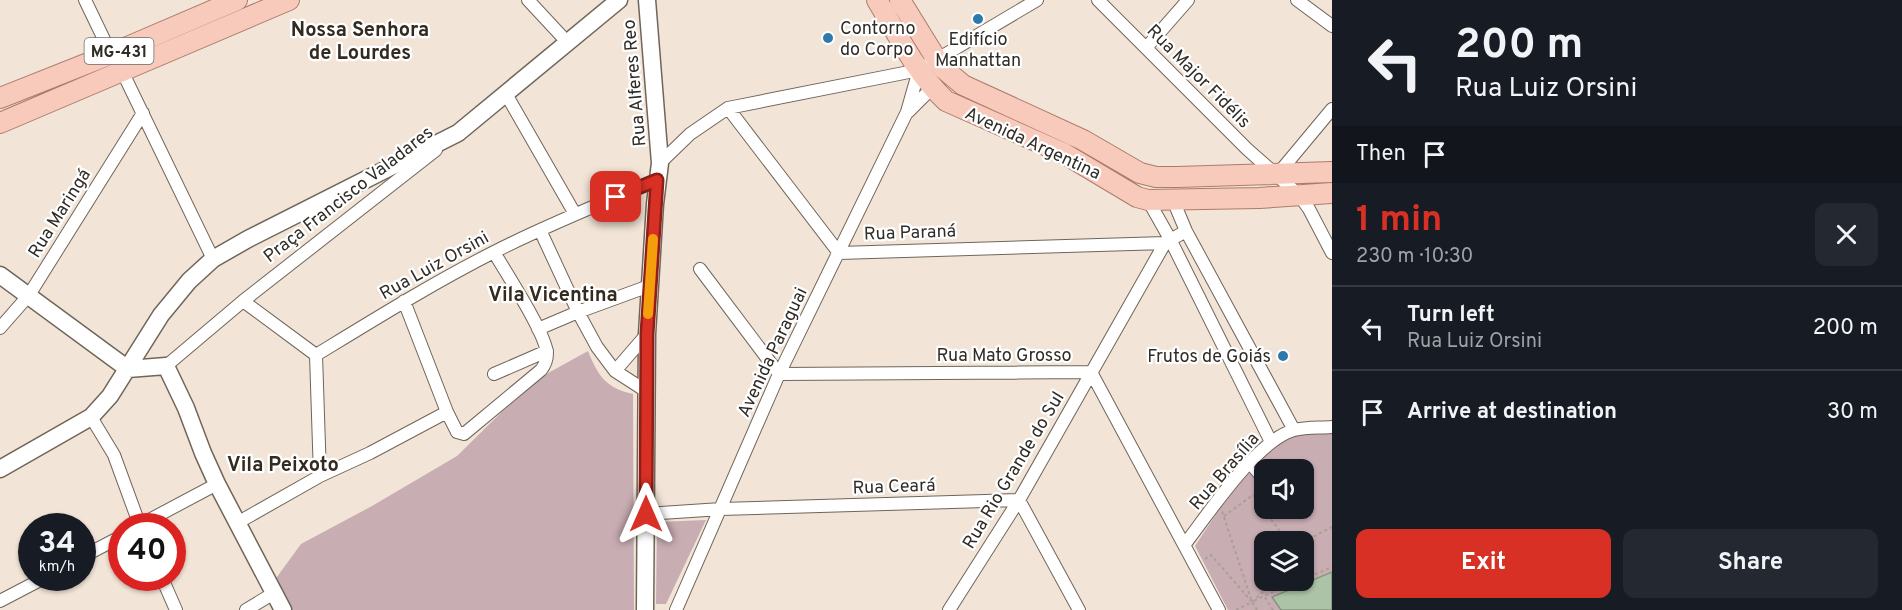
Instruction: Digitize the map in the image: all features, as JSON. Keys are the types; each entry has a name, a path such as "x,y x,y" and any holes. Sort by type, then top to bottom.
{"main road":[{"name":"MG-431","path":"0,98 237,0"},
{"path":"0,123 289,0"},
{"name":"Avenida Argentina","path":"877,0 919,70 932,88 946,101 1065,154 1148,201"},
{"name":"Avenida Argentina","path":"900,0 937,60 963,85 1083,140 1140,172 1156,177 1332,172"},
{"path":"1148,201 1332,194"}],"street":[{"path":"85,0 111,54"},
{"path":"528,0 567,44"},
{"path":"458,133 619,0"},
{"name":"Rua Alferes Reo","path":"645,610 647,334 660,163 647,0"},
{"path":"660,163 690,134 728,108 919,70 1037,0"},
{"name":"Rua Major Fidélis","path":"1098,0 1247,149 1299,195 1332,253"},
{"path":"1146,48 1188,0"},
{"path":"1297,0 1332,26"},
{"name":"Avenida Paraguai","path":"676,610 779,374 908,112 919,70"},
{"path":"122,71 213,259"},
{"name":"Avenida Paraguai","path":"908,112 932,88"},
{"path":"506,93 575,214"},
{"name":"Rua Paraná","path":"728,108 839,253 1167,241"},
{"path":"1277,175 1332,109"},
{"name":"Rua Maringá","path":"0,328 29,295 143,113"},
{"name":"Praça Francisco Valadares","path":"0,469 91,417 110,396 161,315 189,281 213,259 458,133"},
{"name":"Praça Francisco Valadares","path":"166,366 243,301 458,133"},
{"name":"Rua Luiz Orsini","path":"316,355 404,301 494,252 575,214 657,180"},
{"path":"1173,200 1186,231 1294,430"},
{"path":"1148,201 1271,442"},
{"path":"540,230 597,347 615,371 646,391"},
{"path":"1167,241 1186,231"},
{"name":"Rua Rio Grande do Sul","path":"949,610 1019,500 1167,241"},
{"path":"404,301 447,412 457,432 461,434 468,431 541,370 545,364 547,351 538,329 494,252"},
{"path":"700,269 779,374"},
{"path":"0,275 128,369 166,366 186,408 202,453 283,610"},
{"path":"538,329 649,286"},
{"path":"243,301 316,355 320,476"},
{"path":"615,371 647,334"},
{"path":"494,374 547,351"},
{"name":"Rua Mato Grosso","path":"779,374 1091,372 1219,610"},
{"path":"237,523 320,476 370,453 447,412"},
{"path":"91,417 114,455 134,513"},
{"name":"Rua Brasília","path":"1185,544 1218,500 1271,442 1294,430 1332,427"},
{"path":"163,513 217,484"},
{"path":"1019,500 1079,610"},
{"name":"Rua Ceará","path":"646,514 722,509 1019,500"},
{"path":"0,601 19,591"},
{"path":"168,591 176,610"},
{"path":"246,610 274,593"}],"lane":[{"path":"1248,465 1254,472"}],"path":[{"path":"1224,516 1253,495 1280,531"},
{"path":"1218,500 1252,602"},
{"path":"1314,536 1332,527"},
{"path":"1195,564 1210,555 1257,610"},
{"path":"1314,575 1332,567"},
{"path":"1252,602 1264,591"},
{"path":"1236,610 1276,591"},
{"path":"1264,596 1273,610"}],"shaded area":[{"path":"588,351 604,380 616,388 633,394 634,610 290,610 274,581 301,544 457,456 532,382"},
{"path":"1332,433 1332,610 1228,610 1195,546 1225,501 1254,465 1254,519 1314,519 1314,459 1259,459 1278,441 1290,435"},
{"path":"706,520 666,604 656,604 657,522"},
{"path":"1332,572 1332,610 1281,610 1272,597 1286,591 1314,591 1314,580"}],"slow traffic":[{"path":"648,314 653,239"}],"place":[{"name":"Edifício Manhattan","path":"978,19"},
{"name":"Contorno do Corpo","path":"828,38"},
{"name":"Frutos de Goiás","path":"1283,356"}],"district":[{"name":"Nossa Senhora de Lourdes","path":"360,40"},
{"name":"Vila Vicentina","path":"553,294"},
{"name":"Vila Peixoto","path":"283,464"}],"route":[{"path":"616,197 657,180 647,334 646,514"}]}
